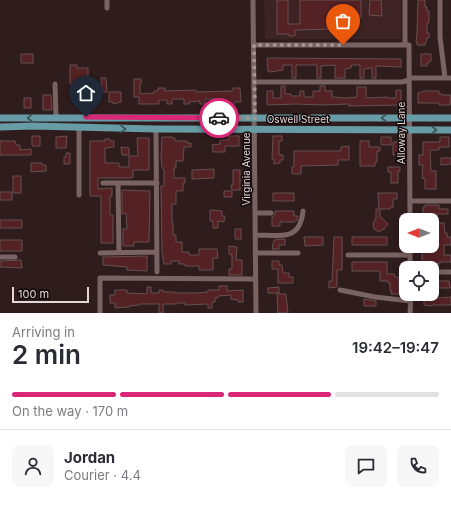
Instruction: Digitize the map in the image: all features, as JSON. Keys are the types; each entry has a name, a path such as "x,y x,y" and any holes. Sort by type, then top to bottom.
{"main road":[{"path":"79,128 80,124 83,123 130,117"},
{"name":"Oswell Street","path":"0,118 451,118"},
{"name":"Oswell Street","path":"0,127 451,130"}],"street":[{"path":"107,0 107,8"},
{"name":"Virginia Avenue","path":"254,0 256,313"},
{"name":"Alloway Lane","path":"405,0 410,118 410,213"},
{"path":"254,82 402,82 409,79 448,78 440,37 440,0"},
{"path":"254,45 407,45"},
{"path":"55,84 56,117"},
{"path":"79,128 79,195"},
{"path":"156,129 157,272"},
{"path":"103,183 157,183"},
{"path":"118,183 119,252"},
{"path":"410,201 451,201"},
{"path":"255,235 292,234 300,227 303,219 303,211"},
{"path":"255,213 271,213"},
{"path":"100,253 157,252"},
{"path":"255,253 298,253"},
{"path":"348,255 410,255 410,261"},
{"path":"0,257 14,257"},
{"path":"439,272 451,272"},
{"path":"100,313 100,278 255,279"},
{"path":"340,290 375,297 399,300"},
{"path":"410,301 410,313"}],"shaded area":[{"path":"264,0 401,0 401,39 265,39"}],"building":[{"path":"277,0 288,0 288,24 300,24 300,0 361,0 361,18 334,17 334,29 295,30 295,36 289,36 289,34 277,34"},
{"path":"370,0 381,0 382,16 369,15"},
{"path":"418,0 425,0 425,7 427,7 427,11 429,11 427,33 429,33 429,38 427,38 425,45 417,45 416,42"},
{"path":"21,54 33,54 33,63 21,63"},
{"path":"421,54 431,54 431,61 427,63 427,66 421,66"},
{"path":"267,58 401,59 401,67 376,66 376,78 372,78 372,68 364,69 364,78 360,78 360,65 351,65 351,68 345,69 345,78 335,78 335,65 321,66 321,78 317,78 317,65 296,65 296,78 292,78 292,65 283,65 283,70 270,72 268,71"},
{"path":"70,65 77,65 77,68 88,68 88,85 70,84"},
{"path":"101,78 106,78 107,92 102,92"},
{"path":"134,79 141,79 140,94 154,93 154,91 158,91 158,88 165,88 165,91 196,90 196,92 233,91 233,88 240,88 241,102 234,102 234,105 219,105 219,99 205,99 205,104 200,104 200,101 184,104 184,99 172,99 172,104 167,104 167,100 159,100 159,104 139,104 139,97 134,97"},
{"path":"281,86 285,86 285,94 300,96 300,91 304,91 304,97 313,97 313,91 320,91 320,86 325,86 325,91 332,91 332,97 346,98 357,97 357,87 366,87 366,98 396,98 396,90 401,90 401,105 267,105 267,91 273,91 273,98 281,98"},
{"path":"425,91 439,91 439,94 442,95 451,95 450,105 439,105 439,103 418,103 418,93"},
{"path":"109,92 121,92 121,102 113,104 113,102 109,102"},
{"path":"43,95 51,95 52,110 43,110"},
{"path":"24,98 31,98 31,108 24,108"},
{"path":"32,136 40,136 40,146 32,146"},
{"path":"67,136 66,148 56,148 56,137"},
{"path":"229,136 239,136 239,146 225,146 225,152 213,152 212,145 220,144 220,140 229,140"},
{"path":"273,136 282,136 282,141 279,141 279,155 283,155 283,160 280,160 280,163 274,164 274,159 272,159"},
{"path":"162,137 172,137 175,138 175,141 187,141 187,143 191,143 191,147 184,147 183,161 176,161 176,168 174,168 174,178 185,178 185,183 183,183 183,191 176,191 176,204 172,204 173,235 176,235 176,242 182,242 182,252 189,252 189,255 199,255 199,249 217,249 218,258 213,258 213,270 199,270 199,266 185,266 185,264 179,264 179,261 171,261 171,264 164,264 162,252 161,186 164,186 164,170 162,168 161,157"},
{"path":"381,137 391,137 391,145 381,145"},
{"path":"440,137 449,137 449,147 439,147 439,150 430,150 431,171 436,171 436,189 425,189 425,179 422,178 423,165 419,165 419,155 423,155 423,142 440,142"},
{"path":"137,138 149,138 149,170 133,170 133,177 131,178 98,178 98,189 112,188 112,196 110,196 110,215 113,215 113,243 101,243 101,196 90,196 90,141 105,141 105,139 110,139 110,141 114,141 114,147 105,148 105,163 119,163 119,167 129,167 129,156 138,156"},
{"path":"0,141 15,141 16,145 20,145 20,150 31,149 31,155 0,155"},
{"path":"360,141 369,141 369,147 380,147 380,151 377,151 377,162 375,162 375,166 360,166"},
{"path":"393,142 402,142 402,150 400,150 400,155 393,155"},
{"path":"349,146 349,160 338,160 338,165 301,166 301,174 292,174 292,167 294,167 294,151 341,151 341,147"},
{"path":"121,147 129,148 129,155 122,155"},
{"path":"66,153 70,153 70,164 64,164 64,157 66,157"},
{"path":"441,158 451,158 451,164 441,165"},
{"path":"31,163 42,163 42,165 46,165 46,171 31,172"},
{"path":"388,167 400,167 400,171 398,171 398,183 391,183 391,172 388,172"},
{"path":"214,169 214,178 192,179 192,170"},
{"path":"233,170 240,170 240,190 232,190 231,185 233,185"},
{"path":"13,176 21,176 21,193 13,193"},
{"path":"122,190 150,191 149,242 134,242 134,246 123,246 123,229 127,229 126,213 122,214"},
{"path":"224,191 232,191 232,197 224,197"},
{"path":"0,192 12,192 12,200 0,200"},
{"path":"273,193 294,193 294,201 273,201"},
{"path":"378,193 397,193 397,199 393,199 393,207 390,207 390,209 380,209 380,217 388,224 379,232 374,229 373,224 376,218 376,209 379,209"},
{"path":"425,205 439,205 439,209 448,209 448,214 423,213 423,207 425,207"},
{"path":"210,210 222,211 222,216 225,216 224,222 218,221 218,228 213,228 213,221 210,221"},
{"path":"275,211 294,211 294,216 298,216 297,220 294,222 280,222 280,226 272,226 272,217 275,215"},
{"path":"0,220 22,220 22,228 0,228"},
{"path":"439,223 444,223 447,237 451,237 451,245 444,245 444,255 451,255 451,262 440,262 440,264 439,261 422,261 422,253 439,253"},
{"path":"235,229 241,229 241,239 235,239"},
{"path":"304,237 323,237 323,245 305,246"},
{"path":"334,237 342,237 342,270 337,270 337,287 329,288 329,281 332,281"},
{"path":"352,237 387,237 387,245 352,245"},
{"path":"285,239 285,245 279,245 279,249 272,249 274,240"},
{"path":"0,240 22,240 22,251 0,251"},
{"path":"229,246 237,247 236,260 242,260 242,275 229,275 229,269 232,269 232,255 229,254"},
{"path":"147,256 147,271 127,270 127,267 103,265 103,257"},
{"path":"21,260 22,268 0,267 0,261"},
{"path":"272,261 279,261 279,265 282,265 283,273 289,273 289,277 293,277 293,283 278,283 278,269 272,269"},
{"path":"352,262 387,262 387,274 394,274 395,277 399,277 399,294 391,294 392,291 390,291 390,283 388,283 388,281 380,281 380,271 352,271"},
{"path":"439,281 449,281 450,288 439,288"},
{"path":"219,286 227,286 227,291 243,290 243,302 238,302 238,300 231,299 231,295 218,296 218,298 215,298 215,302 212,302 212,308 208,308 208,304 163,304 163,313 159,313 159,304 139,304 129,307 115,308 115,303 110,303 110,295 115,295 115,290 127,290 127,293 147,294 147,287 151,287 151,293 159,293 159,290 163,290 163,292 195,293 208,292 208,290 219,290"},
{"path":"279,287 279,293 268,293 268,288"},
{"path":"277,294 286,294 288,313 278,313"},
{"path":"451,297 451,305 424,305 424,301 439,301 439,298"},
{"path":"364,299 376,301 376,306 364,306"}],"way so far":[{"path":"219,118 255,118 254,45 343,45"}],"route":[{"path":"86,117 219,118"}]}
